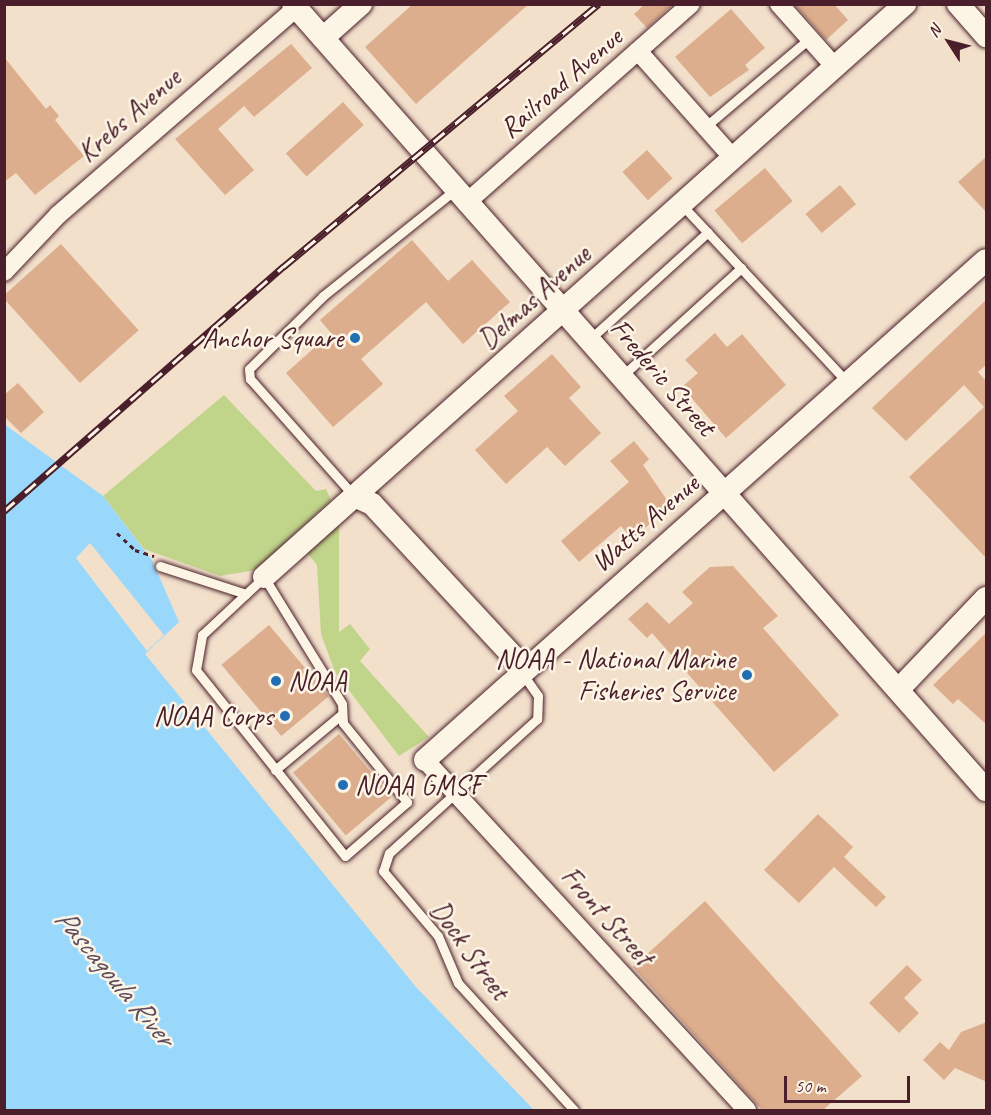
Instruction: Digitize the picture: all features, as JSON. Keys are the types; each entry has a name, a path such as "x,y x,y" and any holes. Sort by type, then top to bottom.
{"street":[{"path":"322,38 361,4"},
{"name":"Railroad Avenue","path":"460,196 638,51 691,4"},
{"path":"779,4 835,67"},
{"name":"Delmas Avenue","path":"264,577 905,4"},
{"path":"958,4 987,36"},
{"name":"Frederic Street","path":"295,6 460,196 590,339 987,790"},
{"name":"Krebs Avenue","path":"4,272 58,216 295,6"},
{"path":"638,51 733,158"},
{"name":"Watts Avenue","path":"425,760 523,670 987,260"},
{"path":"354,496 372,504 523,670"},
{"path":"899,689 987,598"},
{"name":"Front Street","path":"425,760 458,791 747,1110"}],"lane":[{"path":"705,127 810,38"},
{"path":"354,496 250,379 249,369 322,296 460,196"},
{"path":"682,205 848,383"},
{"path":"590,339 708,232"},
{"path":"622,376 741,268"},
{"path":"161,563 246,594"},
{"path":"264,577 342,704 343,723 407,802 345,856 275,770 342,714"},
{"name":"Delmas Avenue","path":"264,577 202,635 196,670 275,770"},
{"path":"458,791 537,719 538,696 523,670"},
{"name":"Dock Street","path":"458,791 389,853 383,872 438,936 458,983 574,1110"}],"path":[{"path":"117,533 135,550 161,563"}],"green space":[{"path":"224,395 316,491 326,489 331,500 256,570 220,576 144,549 103,496"},
{"path":"339,524 339,632 350,624 370,649 360,661 429,737 399,756 335,672 321,634 317,565 304,549"}],"water":[{"name":"Pascagoula River","path":"4,424 103,496 152,560 179,622 145,654 416,987 534,1110 5,1110"}],"pier":[{"path":"90,543 164,635 147,651 76,558"}],"building":[{"path":"413,4 529,4 416,104 365,47"},
{"path":"645,4 673,4 647,28 634,14"},
{"path":"794,4 834,4 848,20 826,40"},
{"path":"731,9 765,48 745,65 749,70 710,97 675,57"},
{"path":"291,44 312,68 254,117 244,106 218,129 254,170 225,195 175,139"},
{"path":"4,57 46,109 50,105 59,116 55,120 84,156 35,195 16,173 4,182"},
{"path":"343,102 364,125 307,177 286,154"},
{"path":"647,150 672,178 648,200 622,172"},
{"path":"987,156 987,213 958,182"},
{"path":"765,168 793,201 742,243 714,210"},
{"path":"840,185 856,204 822,233 806,214"},
{"name":"Anchor Square","path":"412,240 448,281 472,260 510,302 463,344 426,302 361,359 383,384 333,427 286,373 331,333 320,320"},
{"path":"61,244 139,330 80,383 4,299 4,295"},
{"path":"987,299 987,364 978,372 987,382 987,559 909,477 984,407 964,385 906,441 872,408"},
{"path":"715,333 727,347 742,334 786,385 726,438 682,387 698,373 685,360"},
{"path":"552,354 581,387 569,398 601,433 565,466 547,447 506,484 475,450 518,411 504,396"},
{"path":"18,383 44,412 21,433 4,416 4,395"},
{"path":"634,441 649,459 643,465 671,506 632,539 621,526 579,562 561,541 629,482 610,461"},
{"name":"NOAA - National Marine Fisheries Service","path":"733,566 778,616 763,628 839,715 774,772 652,633 647,638 628,619 647,602 669,624 693,603 682,592 710,567"},
{"name":"NOAA","path":"269,625 329,696 281,736 222,665"},
{"path":"987,632 987,725 958,699 953,704 933,685"},
{"name":"NOAA GMSF","path":"339,734 392,797 346,835 293,773"},
{"path":"818,814 853,847 844,857 886,897 876,907 834,867 799,903 764,870"},
{"path":"705,901 862,1076 823,1110 762,1110 633,967"},
{"path":"907,965 922,980 904,998 919,1013 899,1033 869,1003"},
{"path":"987,1022 987,1082 955,1068 944,1080 923,1060 940,1042 949,1050 961,1032"}],"railway":[{"path":"4,511 283,267 599,4"}],"place":[{"name":"Anchor Square","path":"355,338"},
{"name":"NOAA - National Marine Fisheries Service","path":"747,675"},
{"name":"NOAA","path":"276,681"},
{"name":"NOAA Corps","path":"285,716"},
{"name":"NOAA GMSF","path":"343,785"}]}
